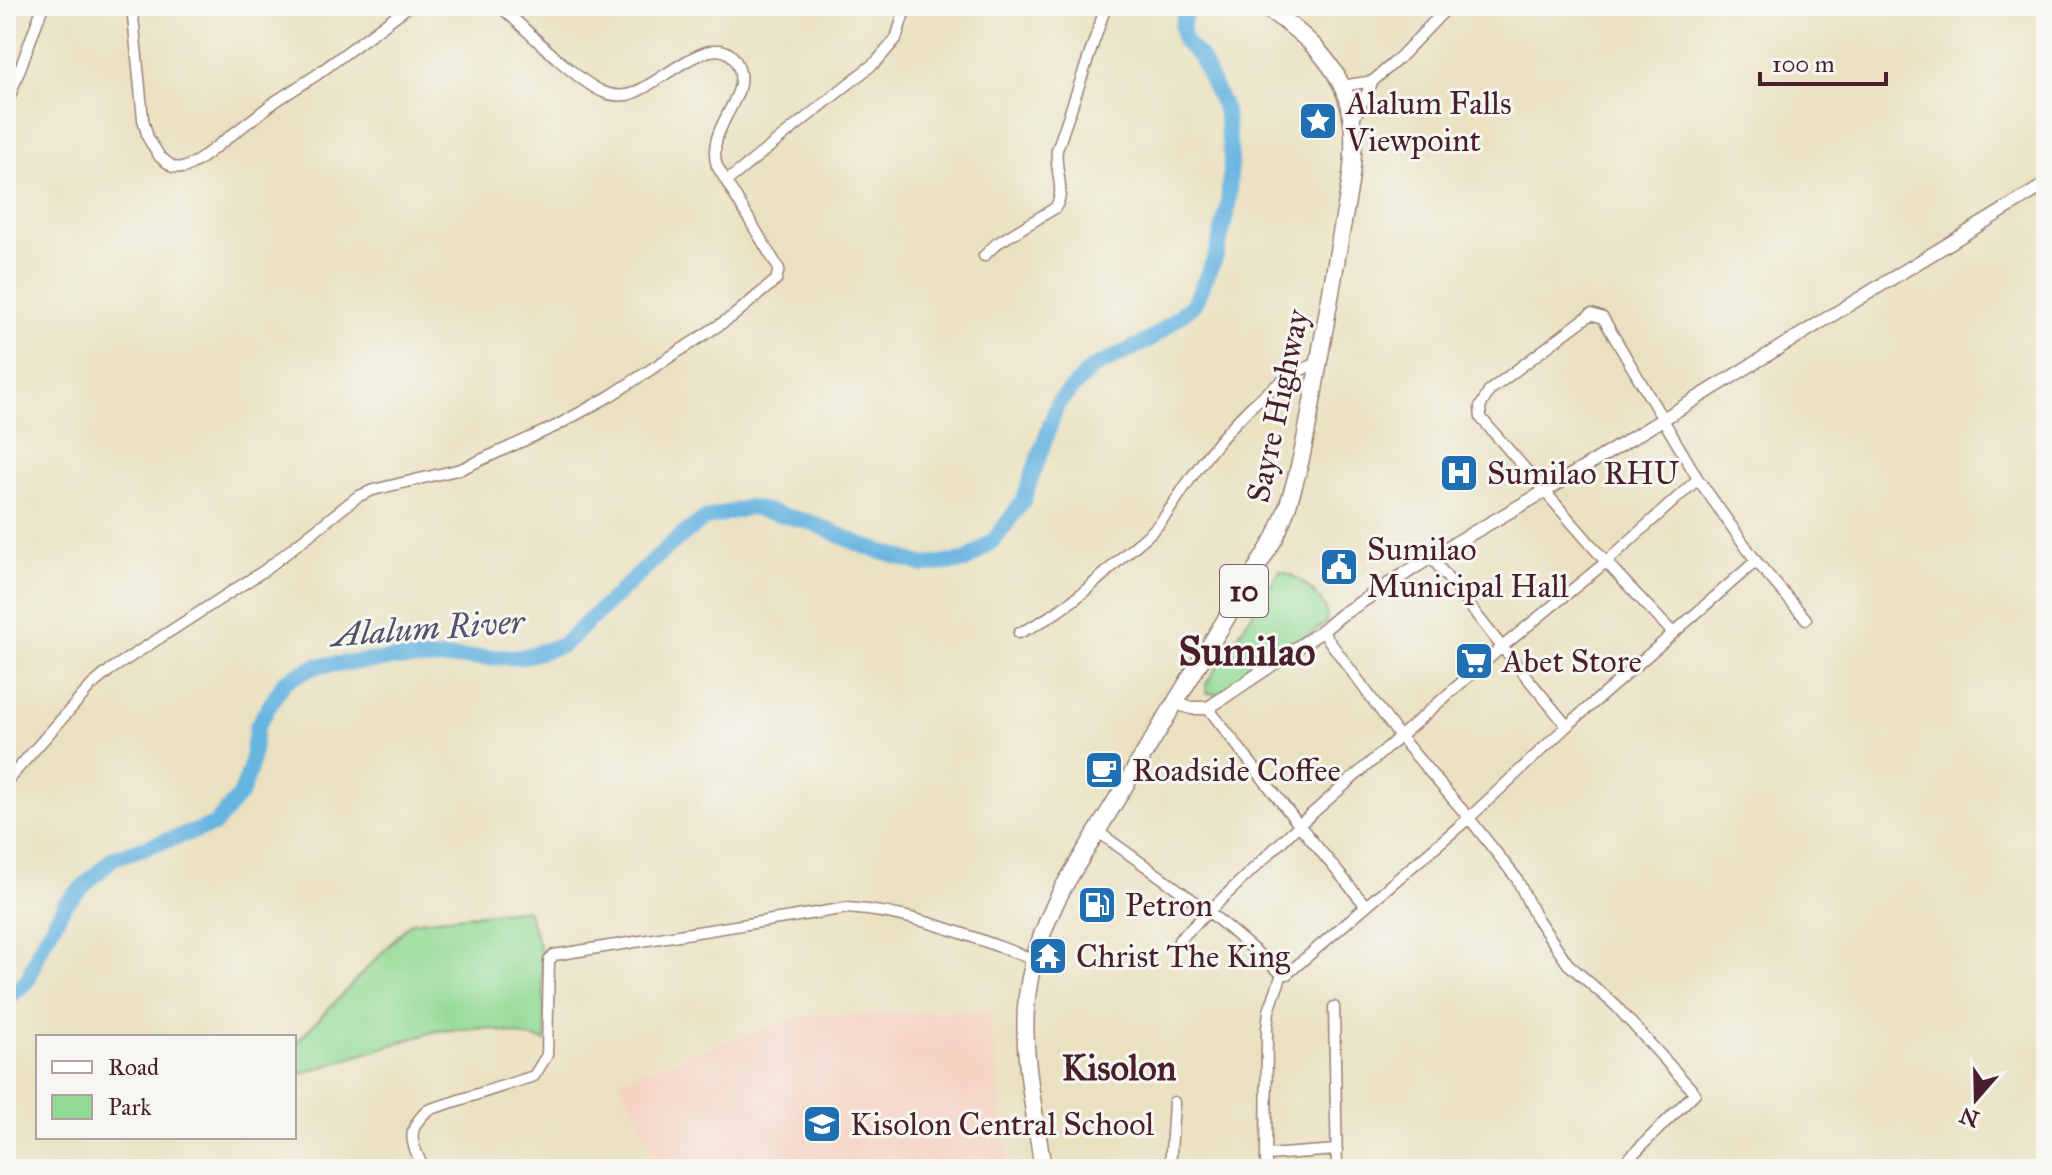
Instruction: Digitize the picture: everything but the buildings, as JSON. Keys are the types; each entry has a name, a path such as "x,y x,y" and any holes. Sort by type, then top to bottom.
{"highway":[{"name":"Sayre Highway","path":"1043,1169 1025,1051 1025,1008 1033,959 1050,913 1254,576 1279,528 1299,467 1319,363 1351,164 1350,108 1331,67 1313,45 1294,27 1263,6"}],"street":[{"path":"6,107 43,6"},
{"path":"132,6 143,119 148,138 160,157 173,167 184,168 409,6"},
{"path":"6,782 91,686 110,670 265,570 346,504 373,490 461,469 556,426 610,396 733,316 776,280 779,269 717,166 712,152 739,86 739,67 727,53 717,49 705,51 647,88 630,94 613,95 600,91 573,70 500,6"},
{"path":"727,181 877,61 896,39 906,6"},
{"path":"984,256 996,244 1055,208 1058,203 1061,192 1055,164 1057,150 1106,6"},
{"path":"1351,126 1373,81 1449,6"},
{"path":"1342,86 1373,81"},
{"path":"1176,703 1191,708 1208,708 1341,615 1431,557 1544,492 2046,184"},
{"path":"1673,633 1606,562 1481,418 1480,407 1490,390 1591,314 1603,318 1698,479 1756,561 1806,619"},
{"path":"1019,633 1069,604 1139,544 1156,527 1226,434 1286,378 1304,367 1319,363"},
{"path":"1179,940 1299,825 1502,647 1606,562 1698,479"},
{"path":"1431,557 1567,726"},
{"path":"1097,831 1208,911 1282,974 1287,974 1469,818 1567,726 1756,561"},
{"path":"1322,631 1400,737 1510,869 1534,914 1568,964 1633,1023 1695,1093 1618,1169"},
{"path":"1208,708 1366,906"},
{"path":"424,1169 413,1145 413,1131 418,1119 428,1110 534,1076 541,1069 547,1055 549,961 554,955 847,908 914,917 1033,959"},
{"path":"1266,1169 1267,1028 1271,1002 1282,974"},
{"path":"1334,1007 1337,1169"},
{"path":"1170,1169 1174,1102"},
{"path":"1267,1155 1337,1150"}],"shaded area":[{"name":"Kisolon Central School","path":"989,1011 1009,1169 660,1169 620,1079 800,1016"}],"green space":[{"path":"1280,571 1300,580 1313,591 1326,610 1326,623 1218,694 1207,693 1206,684"},
{"path":"527,909 541,952 546,1041 486,1028 436,1031 296,1075 296,1043 411,922"}],"waterway":[{"name":"Alalum River","path":"6,1000 28,980 38,952 65,904 113,858 214,825 241,794 250,769 257,726 285,681 316,666 392,659 522,657 563,645 671,544 704,519 749,507 810,522 864,546 924,565 966,561 995,539 1023,501 1058,403 1092,368 1150,340 1194,304 1216,256 1228,207 1231,159 1225,110 1200,57 1184,41 1182,26 1187,6"}],"place":[{"name":"Alalum Falls Viewpoint","path":"1318,121"},
{"name":"Sumilao RHU","path":"1459,473"},
{"name":"Sumilao Municipal Hall","path":"1339,567"},
{"name":"Abet Store","path":"1474,661"},
{"name":"Roadside Coffee","path":"1104,770"},
{"name":"Petron","path":"1097,905"},
{"name":"Christ The King","path":"1048,956"},
{"name":"Kisolon Central School","path":"822,1124"}],"district":[{"name":"Sumilao","path":"1247,651"},
{"name":"Kisolon","path":"1119,1068"}]}
